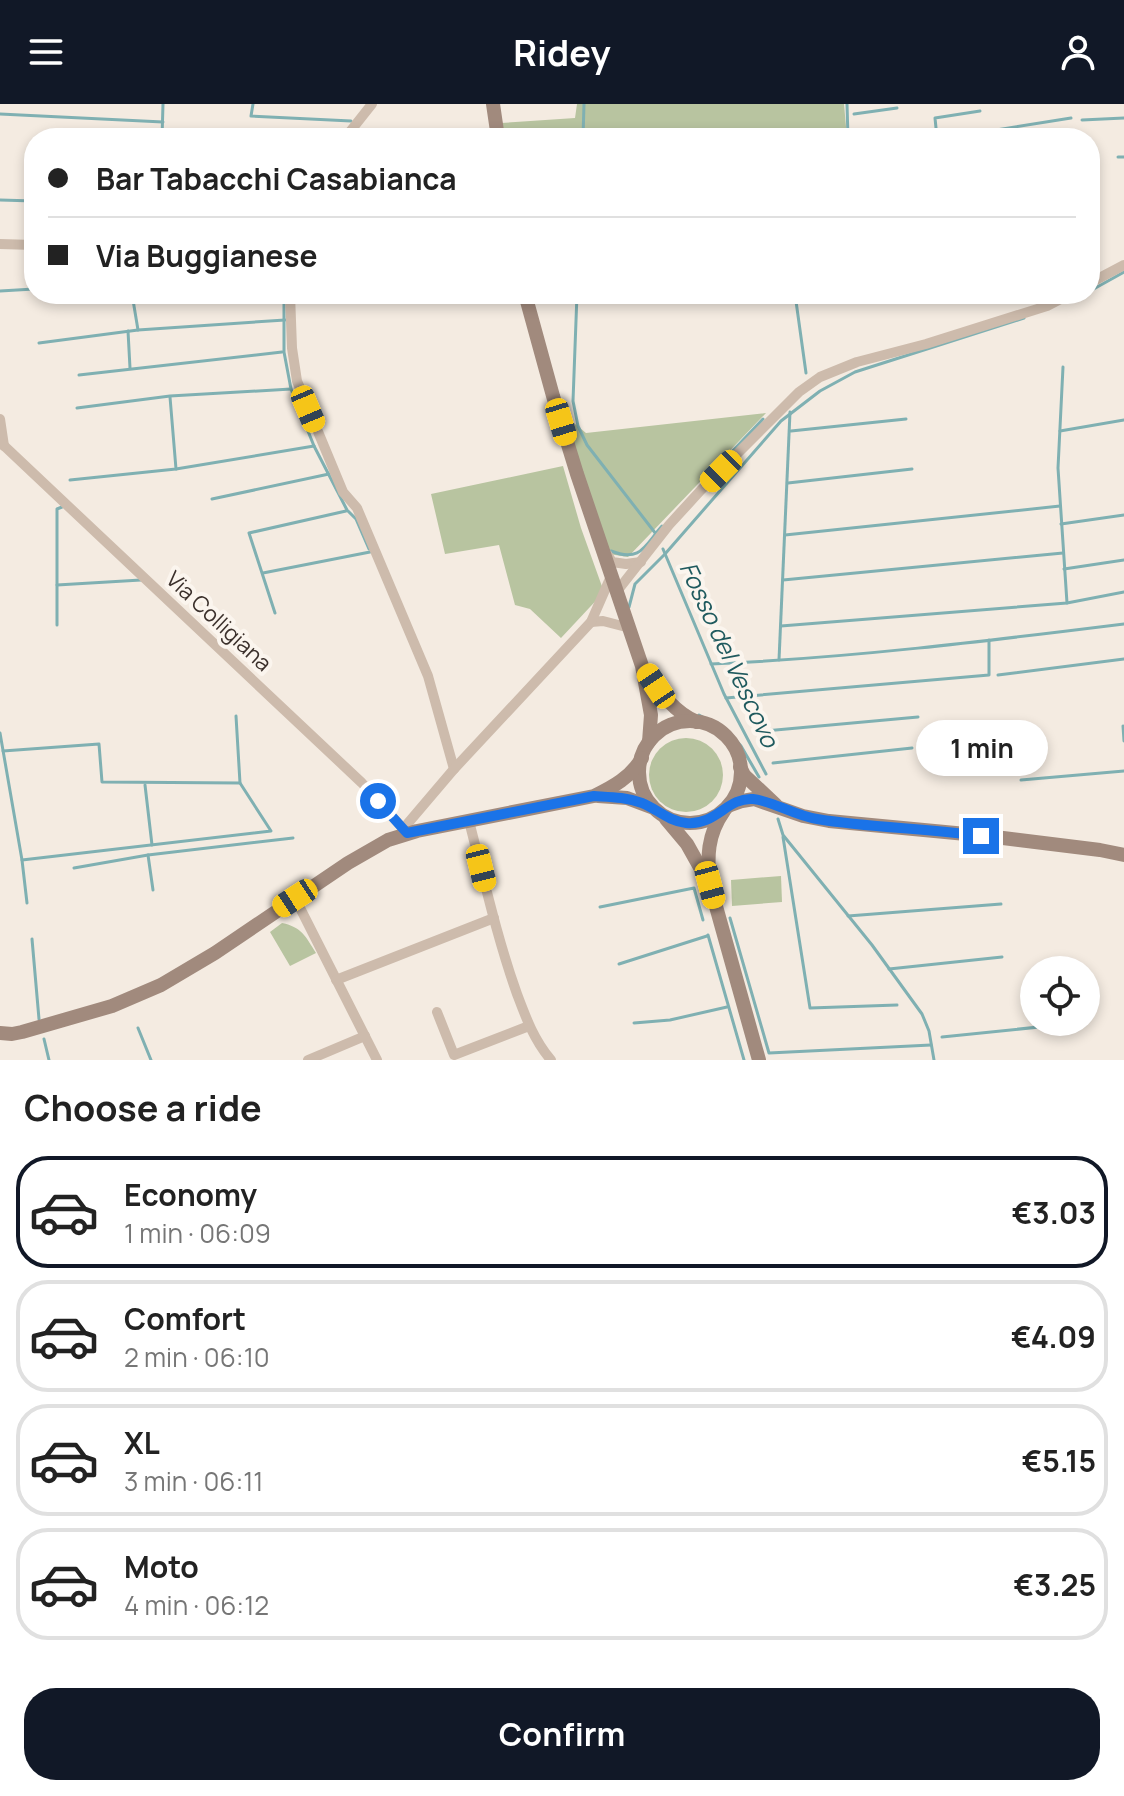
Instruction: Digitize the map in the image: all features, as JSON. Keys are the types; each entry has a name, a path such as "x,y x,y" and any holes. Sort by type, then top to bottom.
{"main road":[{"path":"493,104 497,128"},
{"path":"0,1033 22,1032 147,992 215,953 370,849 405,831 594,796 622,780 642,758 649,742 651,715 642,666 553,396 528,304"},
{"path":"642,666 682,715 715,728 728,738 744,775 779,808"},
{"path":"649,742 670,726 697,722"},
{"path":"642,758 641,785 647,799 681,835 710,885"},
{"path":"740,767 739,784 712,831 707,857 710,885 759,1060"},
{"path":"594,796 627,798 678,822 694,823 709,819 727,806 754,799 803,816 829,821 987,836 1124,855"}],"street":[{"path":"353,128 372,104"},
{"path":"0,244 24,245"},
{"path":"1100,278 1124,265"},
{"path":"290,304 297,381 343,492 357,508 428,676 454,769"},
{"path":"618,590 701,490 799,392 820,377 857,362 926,344 1051,304"},
{"name":"Via Colligiana","path":"0,419 2,444 362,783 405,831"},
{"path":"603,549 612,562 641,562"},
{"path":"405,831 454,769 591,622 612,574"},
{"path":"591,622 603,621 630,628"},
{"path":"469,821 506,963 529,1026 551,1060"},
{"path":"295,898 377,1060"},
{"path":"336,980 494,918"},
{"path":"437,1012 454,1055 529,1026"},
{"path":"308,1060 365,1036"}],"green space":[{"path":"577,104 844,104 846,128 502,128 501,123 575,118"},
{"path":"766,413 628,557 609,554 564,415 586,433"},
{"path":"563,466 604,592 561,638 530,609 515,605 499,545 445,554 431,494"},
{"path":"686,738 700,741 712,749 720,761 723,775 720,789 712,801 700,809 686,812 672,809 660,801 652,789 649,775 652,761 660,749 672,741"},
{"path":"781,876 782,902 732,906 731,880"},
{"path":"282,923 299,930 316,953 290,966 270,932"}],"waterway":[{"path":"162,128 163,104"},
{"path":"253,104 251,116 351,121"},
{"name":"Fosso del Vescovo","path":"583,128 584,104"},
{"path":"847,104 848,128"},
{"path":"854,114 897,108"},
{"path":"936,128 935,118 980,111"},
{"path":"0,114 163,122"},
{"path":"1009,128 1071,118"},
{"path":"1082,120 1124,118"},
{"path":"1118,157 1124,157"},
{"path":"0,200 24,201"},
{"path":"1100,285 1124,272"},
{"path":"0,291 24,290"},
{"path":"134,304 138,330"},
{"path":"284,304 284,352 291,389 314,446 347,510 356,519 369,549"},
{"name":"Fosso del Vescovo","path":"577,304 573,401 578,426 587,445 656,534"},
{"path":"796,304 806,373"},
{"path":"629,607 635,584 781,421 820,391 855,372 1024,318"},
{"path":"39,343 138,330 285,320"},
{"path":"128,331 130,368"},
{"path":"79,375 282,352"},
{"path":"1063,367 1058,468 1067,603"},
{"path":"77,408 170,396 291,389"},
{"path":"170,397 176,469"},
{"path":"779,660 790,412"},
{"path":"725,459 763,419"},
{"path":"791,431 906,419"},
{"path":"1060,431 1124,420"},
{"path":"70,480 176,469 314,446"},
{"path":"788,483 912,469"},
{"path":"212,499 329,474"},
{"path":"785,535 1060,506"},
{"path":"57,625 57,509 62,507"},
{"path":"275,613 249,533 346,511"},
{"path":"1061,524 1124,515"},
{"path":"611,551 629,555 636,553 662,526"},
{"name":"Fosso del Vescovo","path":"663,549 724,694 766,774"},
{"path":"263,573 370,552"},
{"path":"783,580 1063,553"},
{"path":"1064,569 1124,560"},
{"path":"57,585 141,580"},
{"path":"781,626 1067,603 1124,592"},
{"path":"711,664 970,643 1124,624"},
{"path":"726,698 989,675 989,640"},
{"path":"998,675 1124,659"},
{"path":"699,715 728,731 759,777"},
{"path":"22,860 271,831 240,783 236,716"},
{"path":"755,732 918,717"},
{"path":"1123,726 1124,741"},
{"path":"0,733 27,903"},
{"path":"3,751 99,744 102,782 240,783"},
{"path":"773,763 912,748"},
{"path":"1021,780 1124,771"},
{"path":"145,785 152,845"},
{"name":"Fosso del Vescovo","path":"778,819 783,835 872,945 922,1014 929,1031 934,1060"},
{"path":"783,837 810,1008 897,1005"},
{"path":"74,868 148,855 293,838"},
{"path":"148,855 153,890"},
{"path":"600,907 694,888 703,920"},
{"path":"848,916 1001,904"},
{"path":"730,918 769,1053 931,1045"},
{"path":"708,935 744,1060"},
{"path":"619,964 707,936"},
{"path":"32,939 39,1019"},
{"path":"889,969 1002,957"},
{"path":"634,1023 670,1020 727,1007"},
{"path":"138,1028 151,1060"},
{"path":"942,1037 1020,1029"},
{"path":"44,1039 49,1060"}],"route":[{"path":"378,801 407,833 594,796 627,798 655,809 670,819 686,823 701,822 736,802 754,799 813,819 981,836"}]}
